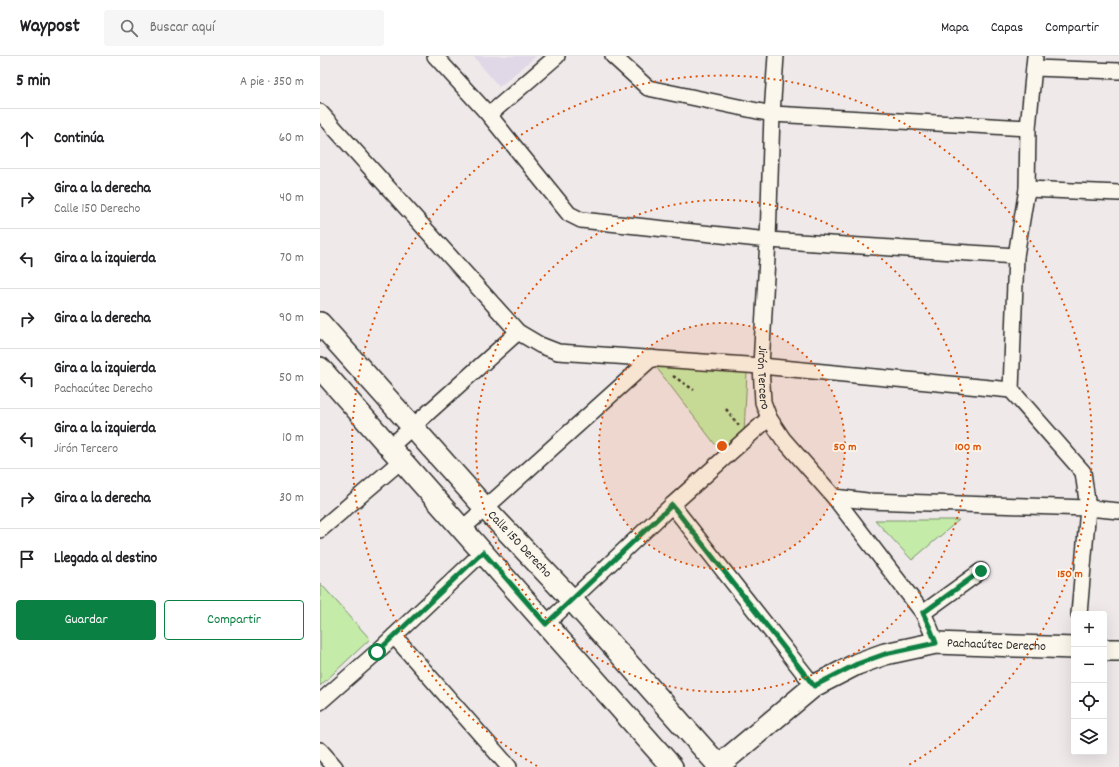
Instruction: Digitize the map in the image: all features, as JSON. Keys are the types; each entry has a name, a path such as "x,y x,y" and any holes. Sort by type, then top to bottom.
{"street":[{"path":"435,56 489,115 569,214 581,220 768,240 1016,256"},
{"path":"489,115 557,56"},
{"path":"614,56 648,88 772,114 1028,128"},
{"name":"Jirón Tercero","path":"776,56 761,366 763,402 769,418 783,439 834,497 923,613 936,643"},
{"path":"1011,390 1016,256 1027,189 1028,128 1034,62 1119,71"},
{"path":"320,112 518,332 540,345 558,352 761,366 1011,390 1083,472 1088,508 1079,611"},
{"path":"1027,189 1119,193"},
{"name":"Calle 150 Derecho","path":"320,323 485,508 572,600 718,766"},
{"path":"320,530 396,454 412,426 518,332"},
{"path":"462,529 652,358"},
{"path":"320,369 672,767"},
{"path":"546,624 672,505 769,418"},
{"path":"834,497 867,501 1088,508 1119,511"},
{"path":"672,505 814,686"},
{"path":"320,702 394,636 483,552"},
{"path":"923,613 981,571"},
{"path":"394,636 509,767"},
{"name":"Pachacútec Derecho","path":"718,766 814,686 857,664 885,654 936,643 1071,648"},
{"path":"1107,650 1119,650"},
{"path":"320,750 336,767"}],"path":[{"path":"726,409 740,427"}],"shaded area":[{"path":"473,56 536,56 499,87"}],"green space":[{"path":"653,363 747,372 744,433 721,452"},
{"path":"875,520 959,520 912,560"},
{"path":"320,583 370,639 320,686"}],"route":[{"path":"377,652 483,552 546,624 672,505 814,686 857,664 885,654 936,643 923,613 981,571"}]}
